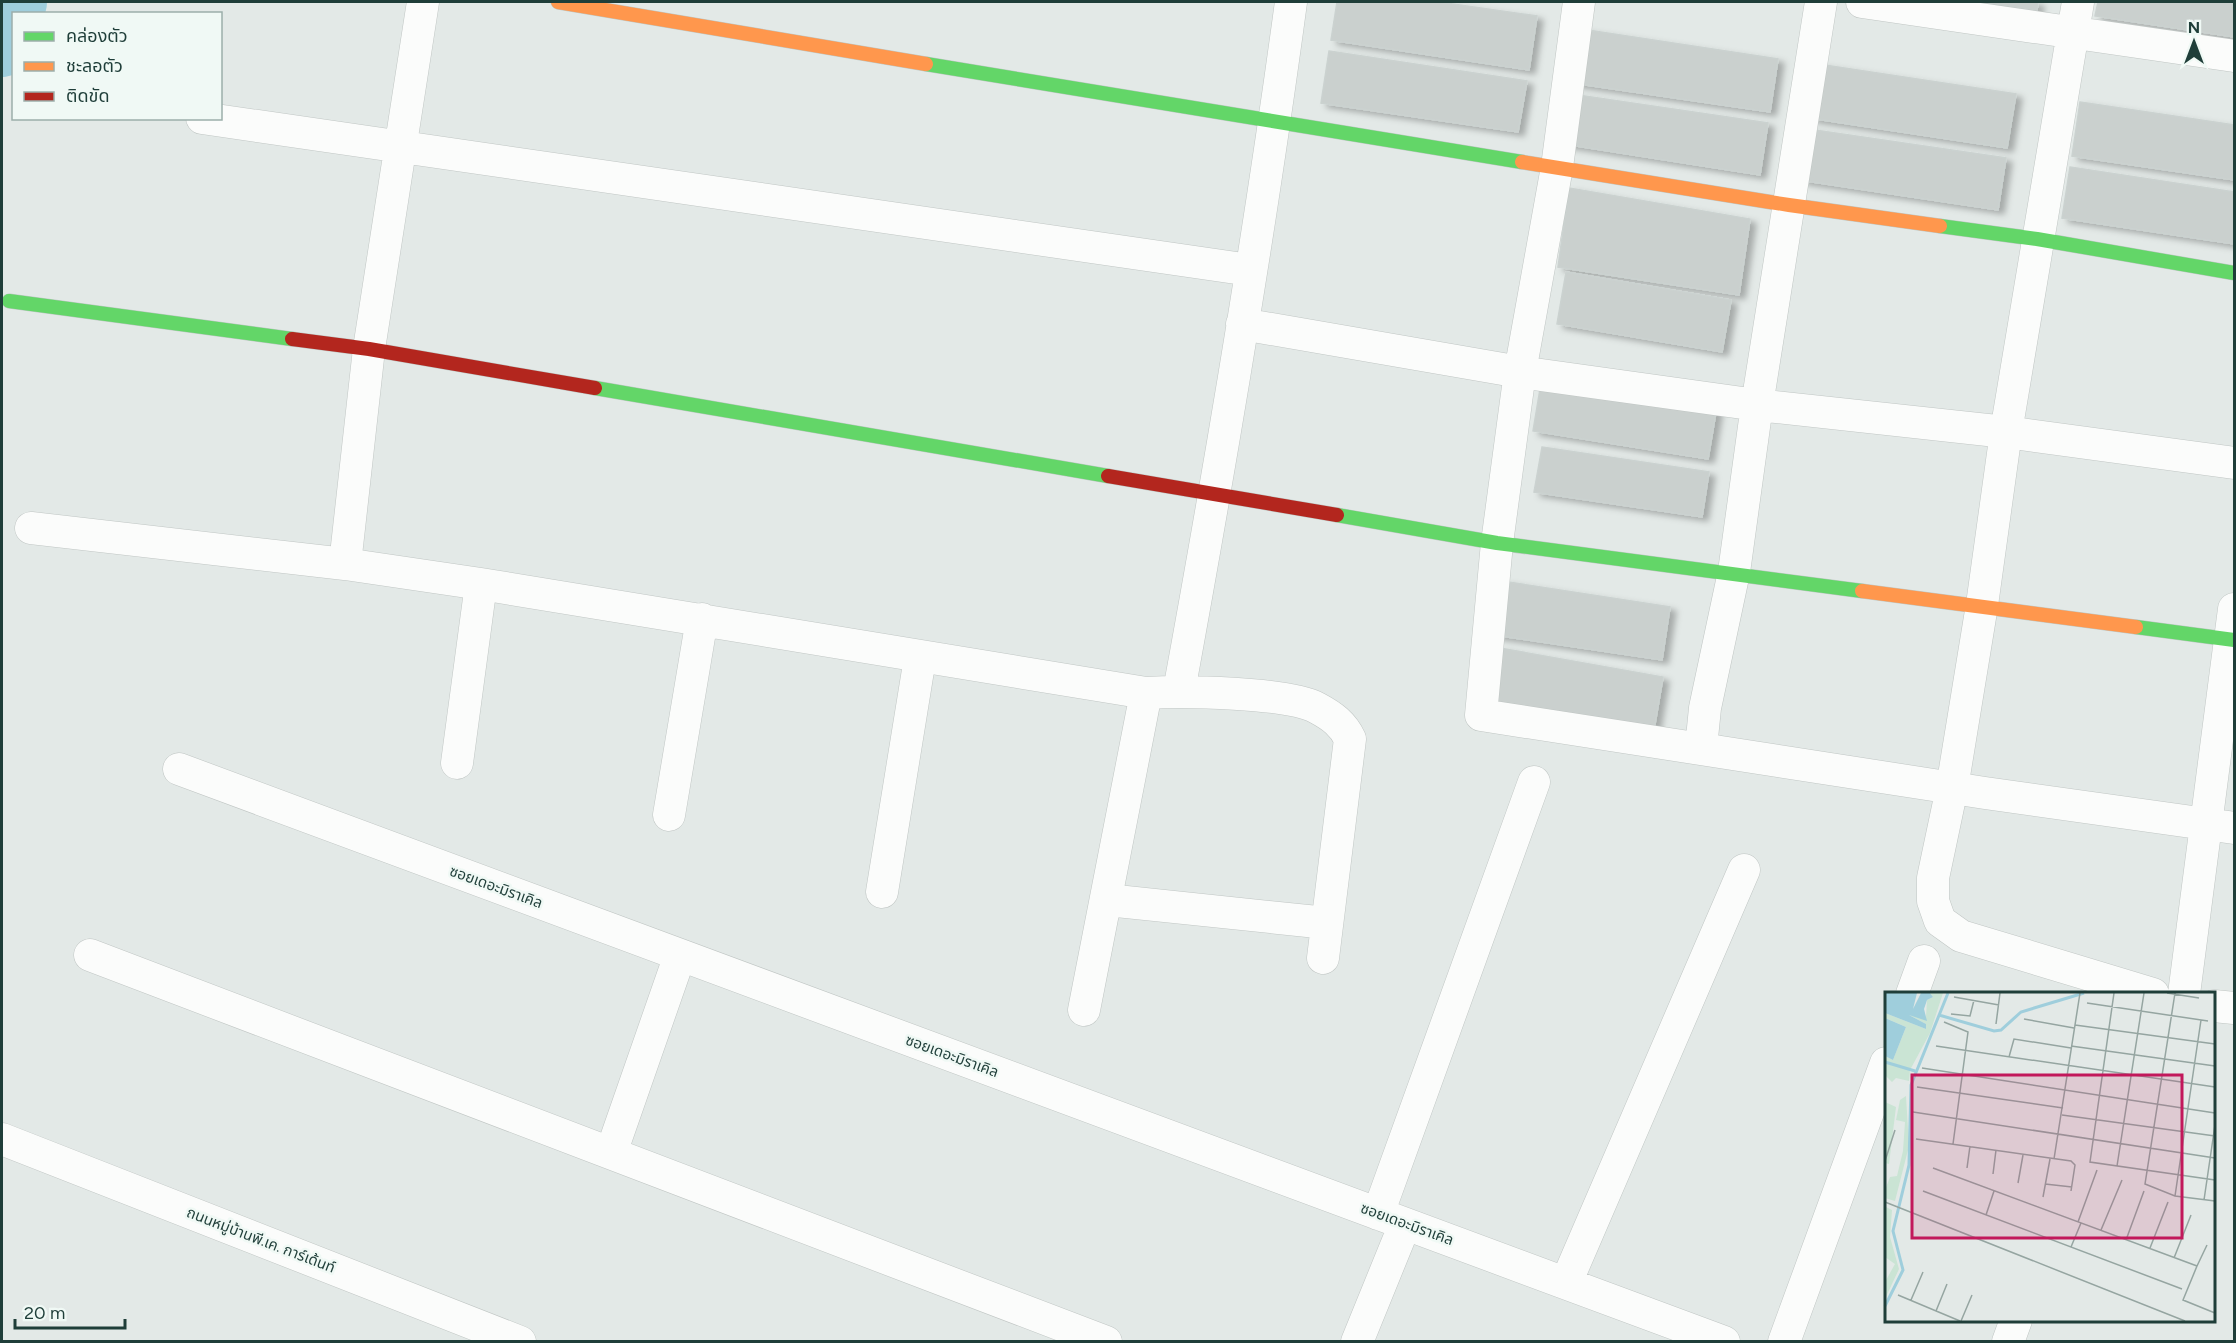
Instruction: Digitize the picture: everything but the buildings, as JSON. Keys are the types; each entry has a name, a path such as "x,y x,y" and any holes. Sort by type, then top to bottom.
{"street":[{"path":"345,564 369,349 423,2"},
{"path":"558,2 1275,122 1789,205 2037,239 2235,273"},
{"path":"1179,691 1215,495 1275,122 1291,2"},
{"path":"1579,2 1557,167 1520,372 1497,543 1480,715 1952,788 2221,826"},
{"path":"1701,748 1706,708 1734,572 1757,405 1821,2"},
{"path":"1862,2 2235,56"},
{"path":"2078,2 2006,432 1982,606 1952,788 1933,878 1933,901 1940,921 1960,936 2150,992"},
{"path":"216,120 1250,270"},
{"path":"9,301 369,349 1497,543 1982,606 2233,629 2221,826 2184,992"},
{"path":"1242,324 1520,372 1757,405 2006,432 2235,463"},
{"path":"31,528 345,564 481,584 702,619 920,658 1146,693 1179,691 1281,699 1316,706 1343,724 1350,739 1323,958"},
{"path":"457,763 481,584"},
{"path":"669,815 702,619"},
{"path":"882,892 920,658"},
{"path":"1084,1010 1146,693"},
{"name":"ซอยเดอะมิราเคิล","path":"179,770 1724,1341"},
{"path":"1357,1341 1391,1219 1534,782"},
{"path":"1566,1283 1744,870"},
{"path":"1107,900 1327,922"},
{"path":"90,955 1106,1341"},
{"path":"611,1153 680,955"},
{"path":"1912,992 1924,961"},
{"path":"2215,1006 2235,1008"},
{"path":"1784,1341 1885,1068"},
{"name":"ถนนหมู่บ้านพี.เค. การ์เด้นท์","path":"2,1138 520,1341"},
{"path":"2008,1341 2015,1322"}],"waterway":[{"path":"2,44 14,2"}],"traffic: fast":[{"path":"926,64 1522,162"},
{"path":"1940,226 2037,239 2234,273"},
{"path":"9,301 292,339"},
{"path":"595,388 1108,476"},
{"path":"1337,515 1497,543 1862,591"},
{"path":"2136,627 2234,640"}],"traffic: slow":[{"path":"558,2 926,64"},
{"path":"1522,162 1789,205 1940,226"},
{"path":"1862,591 2136,627"}],"traffic: jam":[{"path":"292,339 369,349 595,388"},
{"path":"1108,476 1337,515"}]}
